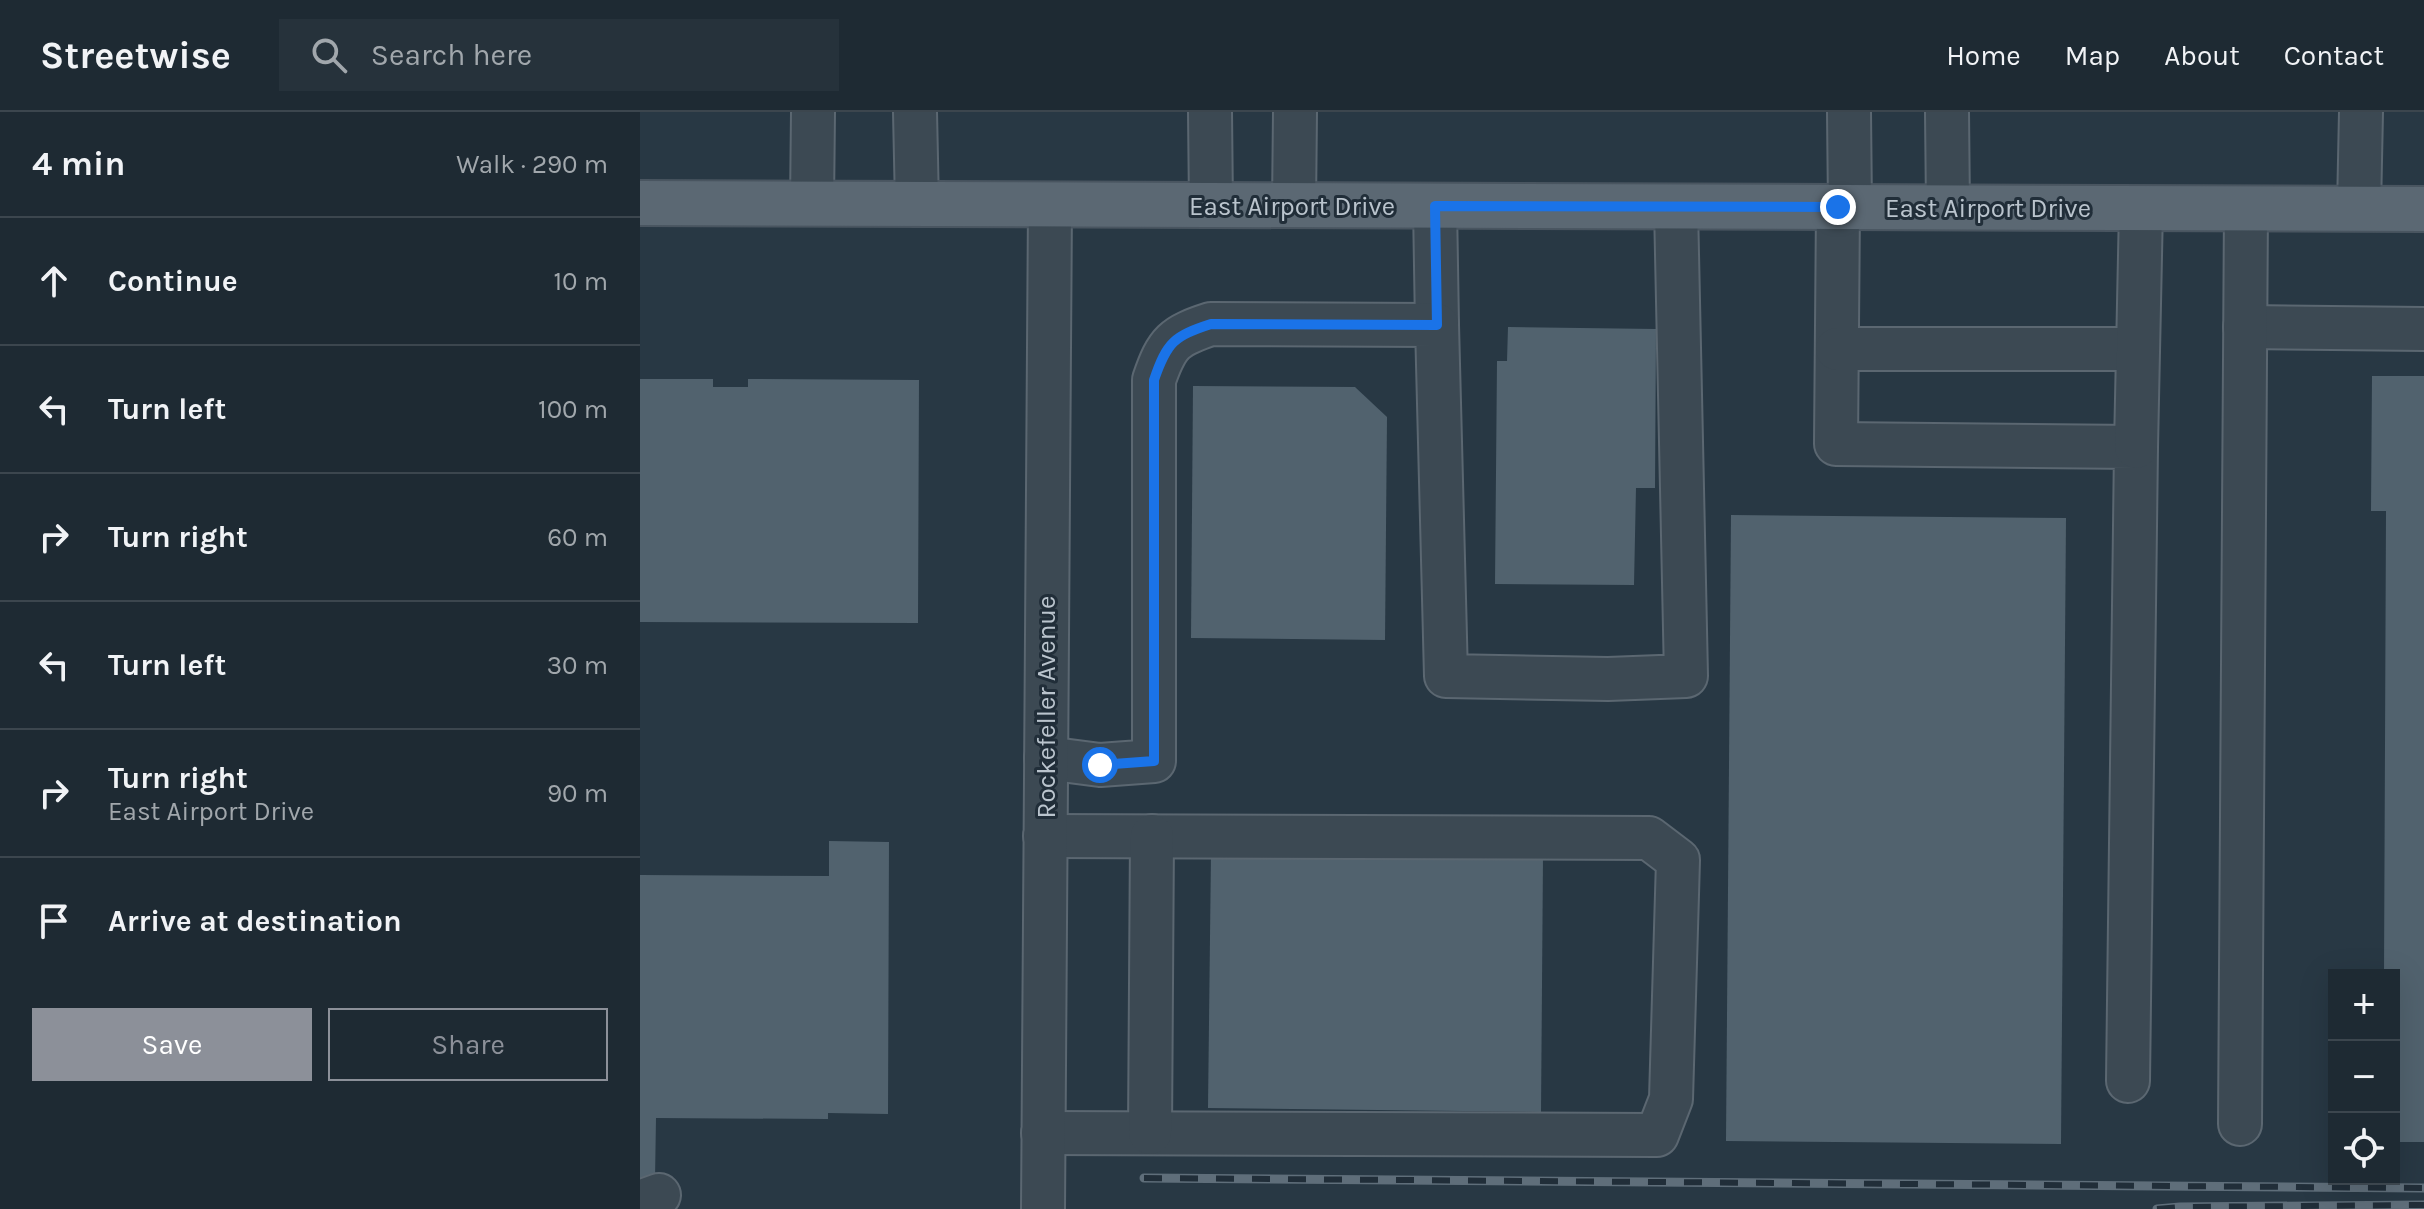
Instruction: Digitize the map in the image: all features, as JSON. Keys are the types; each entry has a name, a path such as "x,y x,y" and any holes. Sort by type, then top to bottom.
{"main road":[{"name":"East Airport Drive","path":"640,203 2424,209"}],"street":[{"path":"812,204 813,112"},
{"path":"915,112 917,205"},
{"path":"1210,112 1211,206"},
{"path":"1294,206 1295,112"},
{"path":"1849,112 1837,349 1836,444 2136,447"},
{"path":"1947,112 1948,208"},
{"path":"2359,209 2361,112"},
{"name":"Rockefeller Avenue","path":"1043,1209 1050,205"},
{"path":"1435,206 1446,676 1608,679 1686,676 1676,207"},
{"path":"2128,1081 2141,208"},
{"path":"2240,1124 2246,208"},
{"path":"1046,758 1100,765 1154,761 1154,380 1163,354 1183,333 1211,324 1437,325"},
{"path":"2245,327 2424,329"},
{"path":"1837,349 2138,349"},
{"path":"1043,1133 1657,1135 1671,1099 1678,860 1649,838 1045,836"},
{"path":"1150,1133 1152,836"}],"building":[{"path":"1508,327 1656,329 1655,488 1636,488 1634,585 1495,584 1497,361 1507,361"},
{"path":"2372,376 2424,376 2424,1142 2400,1142 2400,969 2384,969 2386,511 2371,511"},
{"path":"640,379 713,379 713,387 748,387 748,379 919,380 918,623 640,622"},
{"path":"1193,386 1355,387 1387,417 1385,640 1191,638"},
{"path":"1731,515 2066,518 2061,1144 1726,1141"},
{"path":"829,841 889,842 888,1114 828,1113 828,1119 656,1118 655,1180 640,1180 640,875 829,876"},
{"path":"1211,853 1543,857 1541,1112 1208,1108"}],"railway":[{"path":"1144,1178 2424,1188"},
{"path":"2157,1209 2424,1205"}],"route":[{"path":"1100,765 1154,761 1154,380 1163,354 1183,333 1211,324 1437,325 1435,206 1838,207"}]}
